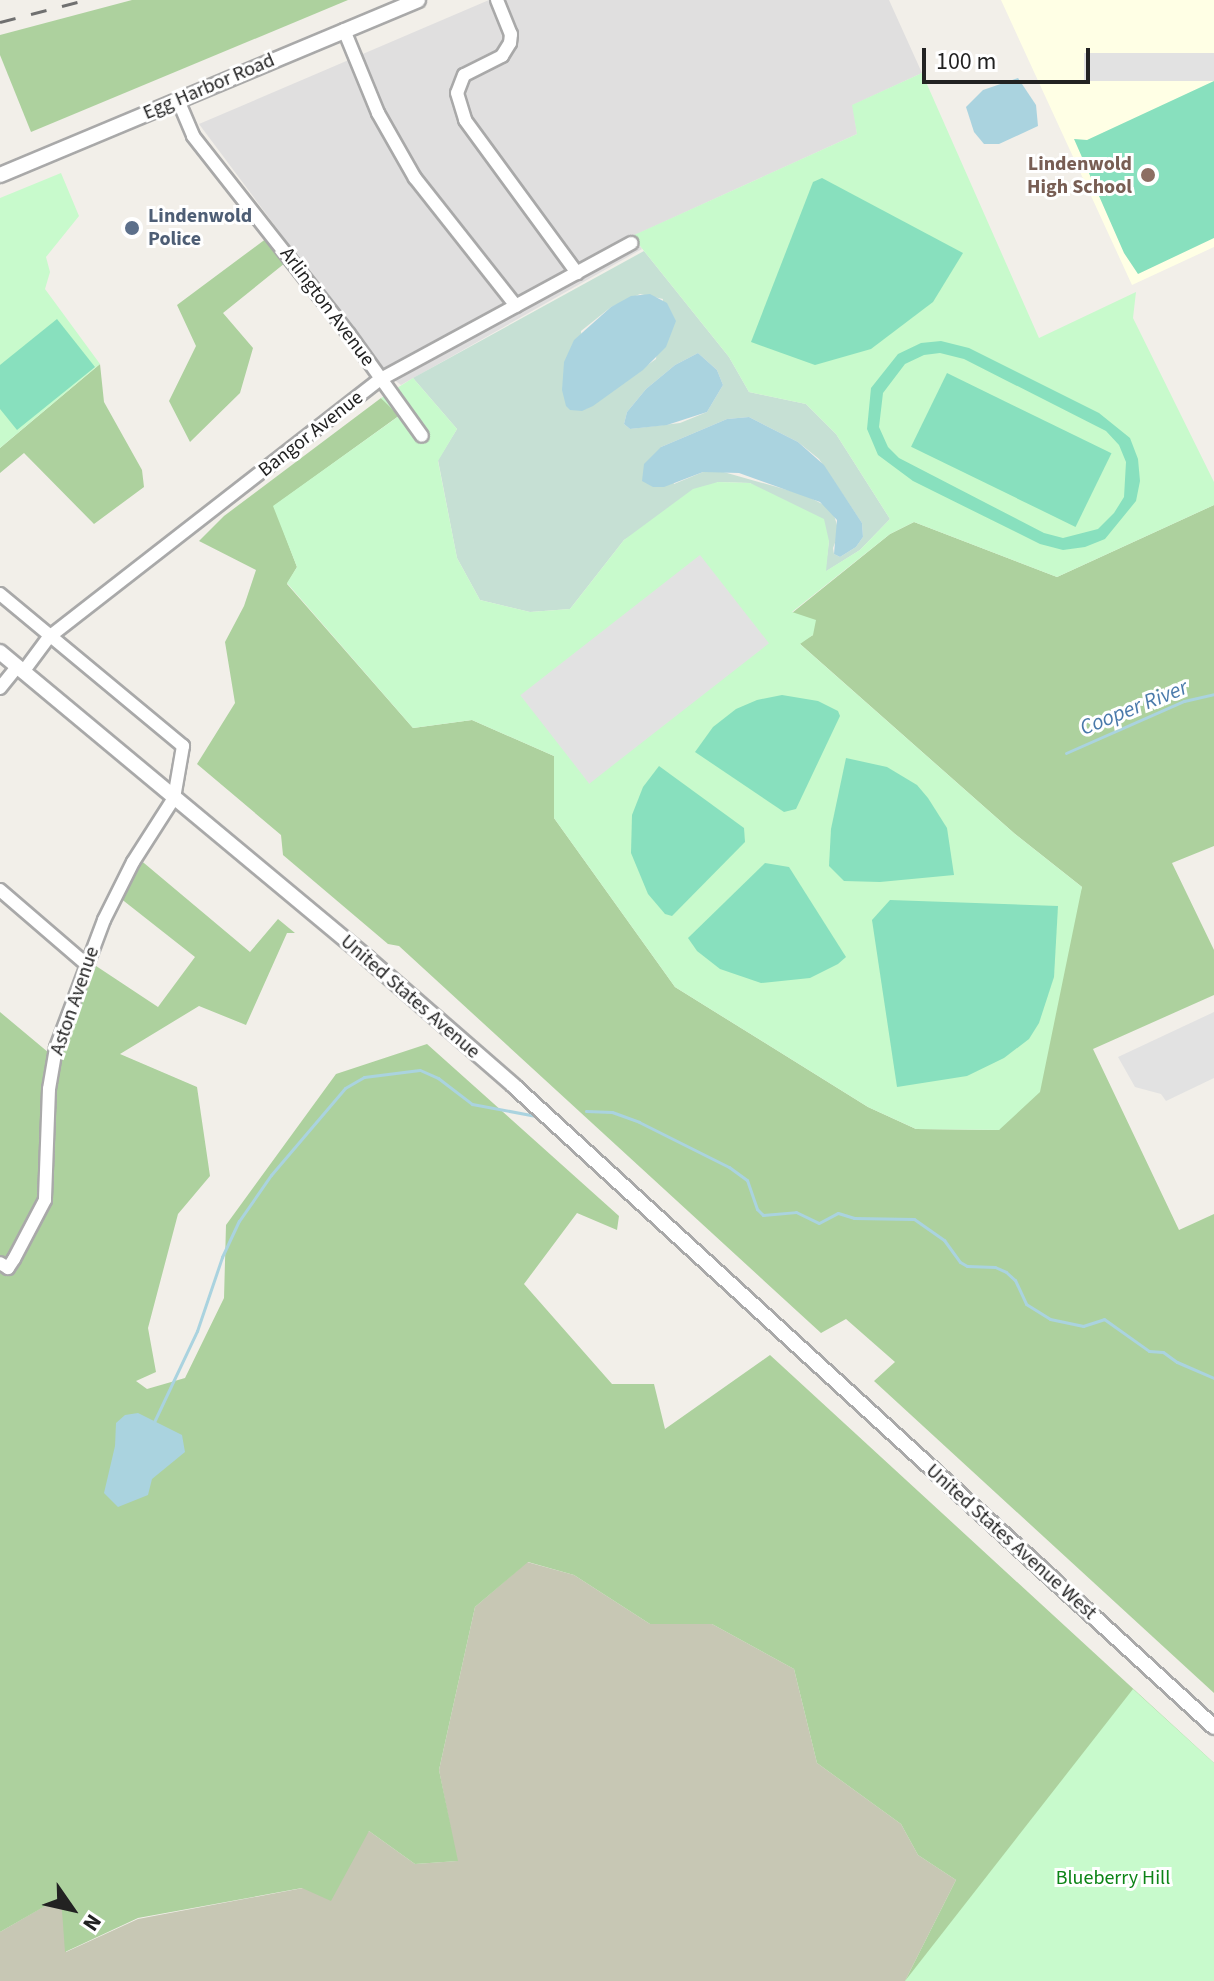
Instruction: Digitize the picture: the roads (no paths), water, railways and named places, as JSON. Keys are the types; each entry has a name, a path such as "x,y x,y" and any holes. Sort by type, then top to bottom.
{"street":[{"name":"Egg Harbor Road","path":"0,175 418,0"},
{"path":"497,0 511,34 510,43 502,56 464,75 457,93 465,120 577,273"},
{"path":"344,30 378,113 415,178 516,306"},
{"name":"Arlington Avenue","path":"178,100 193,136 422,436"},
{"name":"Bangor Avenue","path":"0,688 49,637 381,379 631,243"},
{"path":"0,594 49,637"},
{"name":"Aston Avenue","path":"4,1265 45,1200 49,1089 56,1048 86,964 133,862 174,798 183,746 49,637"},
{"name":"United States Avenue","path":"0,652 367,958 514,1086 808,1356"},
{"path":"0,890 86,964"},
{"name":"United States Avenue West","path":"808,1356 1214,1727"}],"water":[{"path":"1018,78 1036,105 1038,126 999,144 984,144 974,132 966,107 983,90"},
{"path":"650,294 667,303 676,321 666,347 643,370 593,406 582,411 570,410 562,390 564,362 574,340 611,307 631,296"},
{"path":"698,353 717,370 723,385 707,412 667,425 630,429 624,424 627,412 646,389 675,365"},
{"path":"749,417 798,442 824,465 862,523 863,537 856,547 840,557 834,554 837,520 820,502 739,473 703,472 664,487 653,487 642,481 644,464 661,447 727,419"},
{"path":"138,1413 182,1435 185,1452 152,1479 148,1495 118,1507 104,1493 115,1446 116,1423 125,1415"}],"waterway":[{"name":"Cooper River","path":"1066,753 1184,701 1214,694"},
{"path":"154,1422 197,1331 222,1257 239,1221 271,1175 345,1088 364,1077 420,1070 438,1078 472,1104 536,1116"},
{"path":"586,1111 612,1112 639,1122 729,1167 747,1180 757,1209 763,1215 796,1212 819,1223 838,1213 854,1218 914,1219 944,1240 960,1262 967,1266 995,1267 1006,1272 1015,1280 1026,1304 1050,1319 1083,1326 1104,1319 1149,1351 1163,1352 1177,1362 1214,1378"}],"railway":[{"path":"0,22 85,0"}],"place":[{"name":"Lindenwold High School","path":"1148,175"},
{"name":"Lindenwold Police","path":"132,228"}],"park label":[{"name":"Blueberry Hill","path":"1113,1878"}]}
